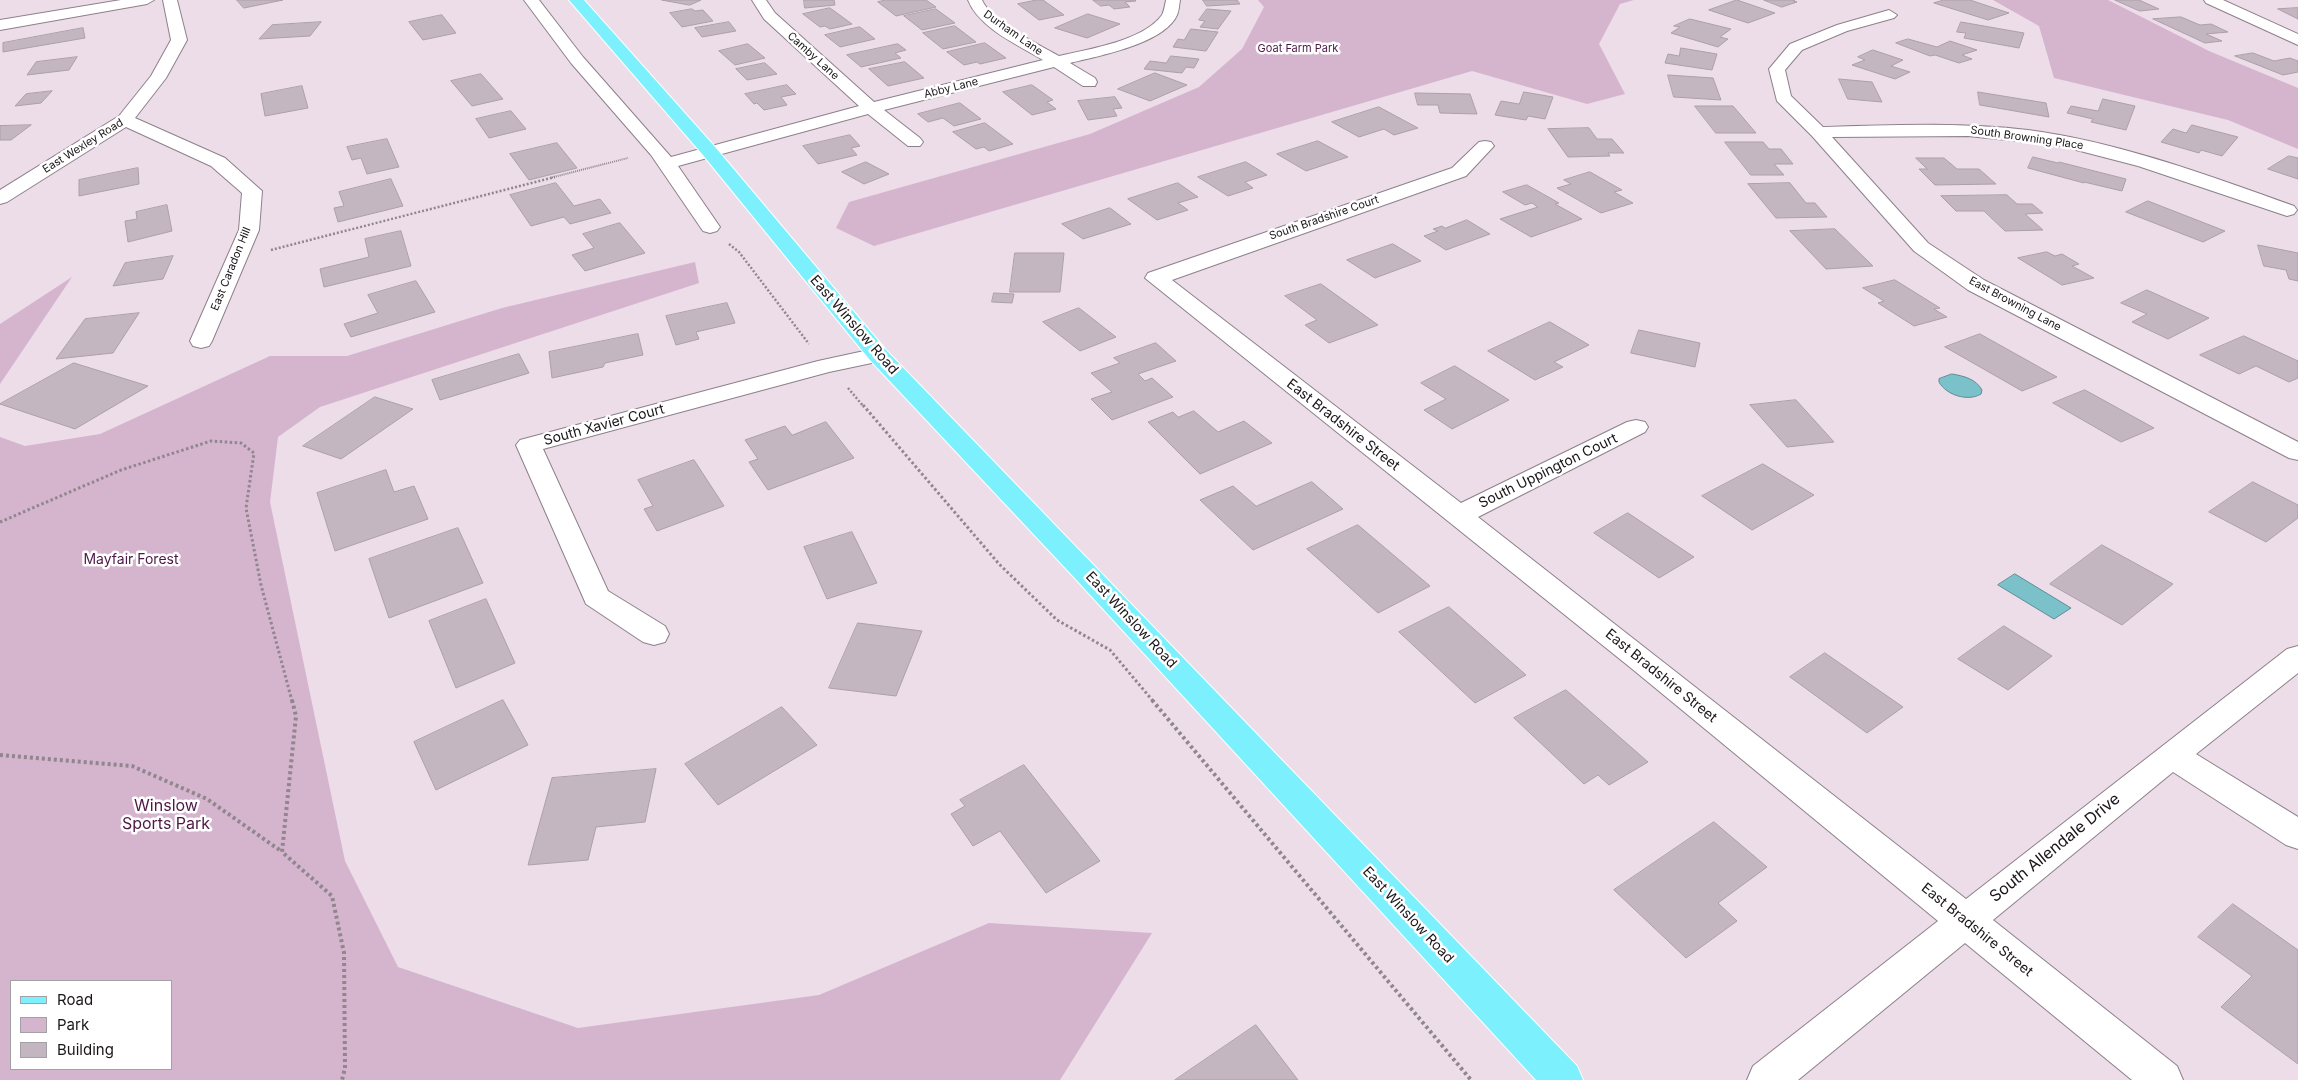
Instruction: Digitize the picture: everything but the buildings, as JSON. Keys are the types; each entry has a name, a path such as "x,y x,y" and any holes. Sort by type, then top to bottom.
{"main road":[{"name":"East Winslow Road","path":"576,0 709,151 878,355 1088,574 1563,1080"}],"street":[{"path":"0,26 148,0"},
{"name":"East Wexley Road","path":"0,198 125,120 158,78 179,40 170,0"},
{"path":"531,0 577,60 662,157 710,227"},
{"name":"Camby Lane","path":"760,0 769,16 871,108 914,142"},
{"name":"Durham Lane","path":"975,0 979,10 1055,63 1089,82"},
{"name":"Abby Lane","path":"709,151 1111,48 1152,33 1170,15 1173,0"},
{"path":"2211,0 2298,40"},
{"name":"East Browning Lane","path":"1889,15 1842,28 1796,46 1777,69 1783,97 1818,132 1921,247 1976,285 2298,452"},
{"name":"East Caradon Hill","path":"125,120 218,162 252,190 249,230 201,340"},
{"name":"South Browning Place","path":"1818,132 1957,130 2056,140 2132,158 2287,210"},
{"name":"South Bradshire Court","path":"1156,278 1458,172 1485,146"},
{"path":"662,157 709,151"},
{"name":"East Bradshire Street","path":"1156,278 1459,515 2163,1080"},
{"name":"South Xavier Court","path":"654,634 596,597 529,445 826,366 878,355"},
{"name":"South Uppington Court","path":"1459,515 1636,427"},
{"name":"South Allendale Drive","path":"1767,1080 2172,755 2298,657"},
{"path":"2172,755 2298,835"}],"path":[{"path":"237,258 662,157"},
{"path":"710,227 739,252 826,366 840,378 999,564 1057,620 1110,650 1471,1080"},
{"path":"0,522 121,470 210,441 241,443 254,453 246,508 261,585 296,716 282,852"},
{"path":"0,755 132,766 207,799 282,852 332,896 344,953 345,1068 342,1080"}],"green space":[{"name":"Goat Farm Park","path":"1258,0 1634,0 1620,4 1599,44 1625,94 1587,104 1472,71 874,246 836,228 849,202 1090,134 1199,87 1242,49 1264,7"},
{"path":"1993,0 2108,0 2209,51 2298,88 2298,149 2228,120 2054,78 2039,26"},
{"name":"Winslow Sports Park","path":"695,262 699,283 320,407 278,437 270,502 345,861 398,967 578,1028 819,995 989,923 1152,933 1060,1080 0,1080 0,437 25,446 100,434 270,356 347,356 502,308"},
{"path":"72,277 0,384 0,324"}],"water":[{"path":"1952,374 1973,381 1982,390 1981,394 1964,397 1952,394 1942,387 1939,379"},
{"path":"2015,574 2071,608 2054,619 1998,585"}],"park label":[{"name":"Mayfair Forest","path":"131,560"}]}
